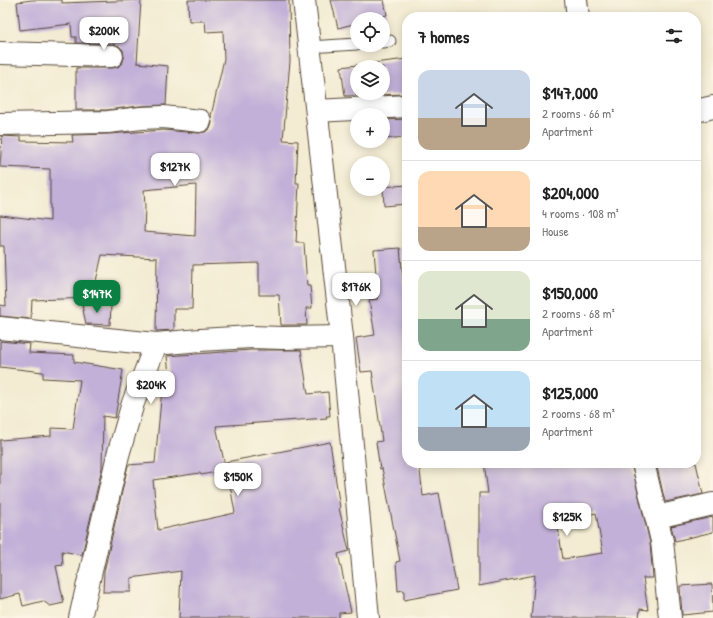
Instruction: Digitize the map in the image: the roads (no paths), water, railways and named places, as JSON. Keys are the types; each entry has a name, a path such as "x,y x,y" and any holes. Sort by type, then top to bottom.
{"street":[{"path":"304,0 342,337 368,618"},
{"path":"576,0 577,12"},
{"path":"0,54 112,56"},
{"path":"316,111 402,106"},
{"path":"701,110 713,108"},
{"path":"0,124 108,122 163,117 200,120"},
{"path":"0,328 156,344 251,337 342,337"},
{"path":"80,618 118,455 133,403 156,344"},
{"path":"644,468 662,541 670,618"},
{"path":"657,517 713,504"}],"lane":[{"path":"309,47 350,44"}]}
